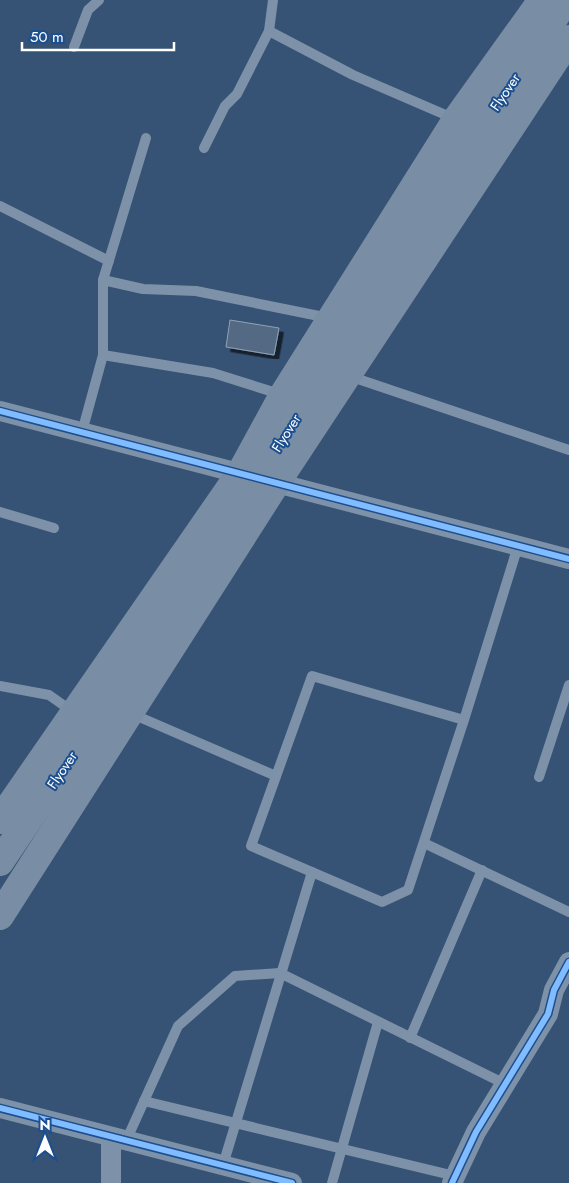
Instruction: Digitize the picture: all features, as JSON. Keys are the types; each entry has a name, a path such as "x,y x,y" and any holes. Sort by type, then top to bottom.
{"main road":[{"path":"0,820 241,472 283,395 330,318 456,120 542,0"},
{"name":"Flyover","path":"0,862 253,486 398,254 566,0"},
{"path":"0,916 346,375 569,39"}],"street":[{"path":"0,411 241,472 569,559"},
{"path":"454,1180 476,1132 548,1014 554,990 569,962"},
{"path":"0,1108 292,1183"},
{"path":"111,1183 118,1139"}],"lane":[{"path":"74,47 88,10 99,0"},
{"path":"204,148 225,106 237,94 268,31 273,0"},
{"path":"268,31 353,75 456,120"},
{"path":"82,432 103,355 103,280 146,138"},
{"path":"0,206 108,261"},
{"path":"103,280 143,289 196,292 330,318"},
{"path":"103,355 214,373 283,395"},
{"path":"346,375 569,450"},
{"path":"0,512 54,528"},
{"path":"464,720 312,676 251,846 382,902 408,890 464,720 518,546"},
{"path":"539,778 566,706 569,684"},
{"path":"0,686 49,695 74,713"},
{"path":"90,690 129,712 276,776"},
{"path":"424,843 569,912"},
{"path":"410,1038 482,870"},
{"path":"223,1166 312,872"},
{"path":"118,1139 144,1101 178,1026 235,976 280,973 505,1084"},
{"path":"332,1183 378,1022"},
{"path":"144,1101 342,1148 454,1180"}],"building":[{"path":"230,320 279,328 274,355 226,347"}],"cycle path":[{"path":"0,411 569,559"},
{"path":"452,1183 476,1132 548,1014 554,990 569,962"},
{"path":"0,1108 292,1183"}]}
